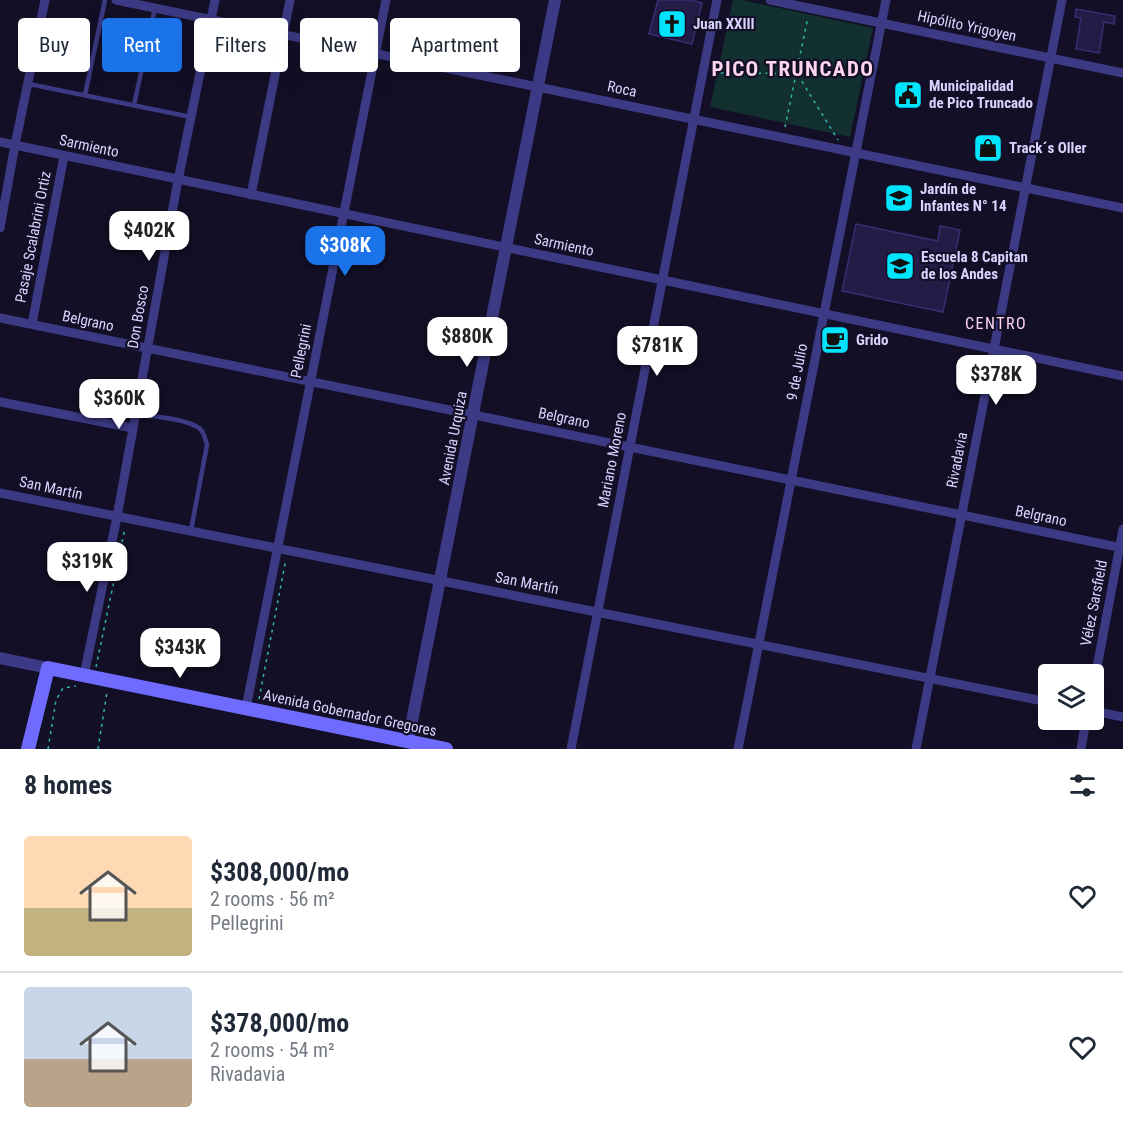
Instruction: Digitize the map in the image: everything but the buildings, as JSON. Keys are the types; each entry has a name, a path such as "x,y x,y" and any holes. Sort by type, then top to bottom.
{"main road":[{"name":"Avenida Gobernador Gregores","path":"48,668 446,749"},
{"path":"28,749 48,668"}],"street":[{"path":"0,228 45,0"},
{"name":"Roca","path":"116,0 206,18"},
{"name":"Don Bosco","path":"211,18 215,0"},
{"path":"286,18 290,0"},
{"name":"Pellegrini","path":"378,39 386,0"},
{"name":"Avenida Urquiza","path":"408,741 555,0"},
{"name":"Mariano Moreno","path":"571,749 717,0"},
{"name":"Hipólito Yrigoyen","path":"770,0 1123,73"},
{"name":"9 de Julio","path":"738,749 886,0"},
{"name":"Rivadavia","path":"916,749 1062,0"},
{"name":"Roca","path":"378,54 1123,208"},
{"name":"Don Bosco","path":"86,677 200,72"},
{"path":"251,195 275,72"},
{"name":"Pellegrini","path":"246,708 371,72"},
{"name":"Sarmiento","path":"0,142 1123,376"},
{"name":"Pasaje Scalabrini Ortiz","path":"32,324 64,156"},
{"name":"Belgrano","path":"0,318 1121,547"},
{"path":"0,402 133,428"},
{"name":"San Martín","path":"0,493 1038,700"},
{"name":"Vélez Sarsfield","path":"1098,664 1123,529"},
{"name":"Avenida Gobernador Gregores","path":"0,658 48,668"},
{"path":"1104,713 1123,717"},
{"path":"1081,749 1084,730"}],"lane":[{"path":"85,95 105,0"},
{"path":"134,105 155,8"},
{"path":"27,84 191,117"},
{"path":"135,414 189,424 201,429 205,437 207,445 191,531"}],"path":[{"path":"783,137 810,8"},
{"path":"703,73 871,74"},
{"path":"797,74 845,151"},
{"path":"48,749 56,700 63,688 86,677 127,519"},
{"path":"259,701 288,551"},
{"path":"98,690 108,692 98,749"}],"green space":[{"path":"733,0 873,28 850,137 710,107"}],"place":[{"name":"Juan XXIII","path":"672,24"},
{"name":"Municipalidad de Pico Truncado","path":"908,95"},
{"name":"Track´s Oller","path":"988,148"},
{"name":"Jardín de Infantes N° 14","path":"899,198"},
{"name":"Escuela 8 Capitan de los Andes","path":"900,266"},
{"name":"Grido","path":"835,340"}],"district":[{"name":"PICO TRUNCADO","path":"793,69"},
{"name":"CENTRO","path":"996,323"}]}
